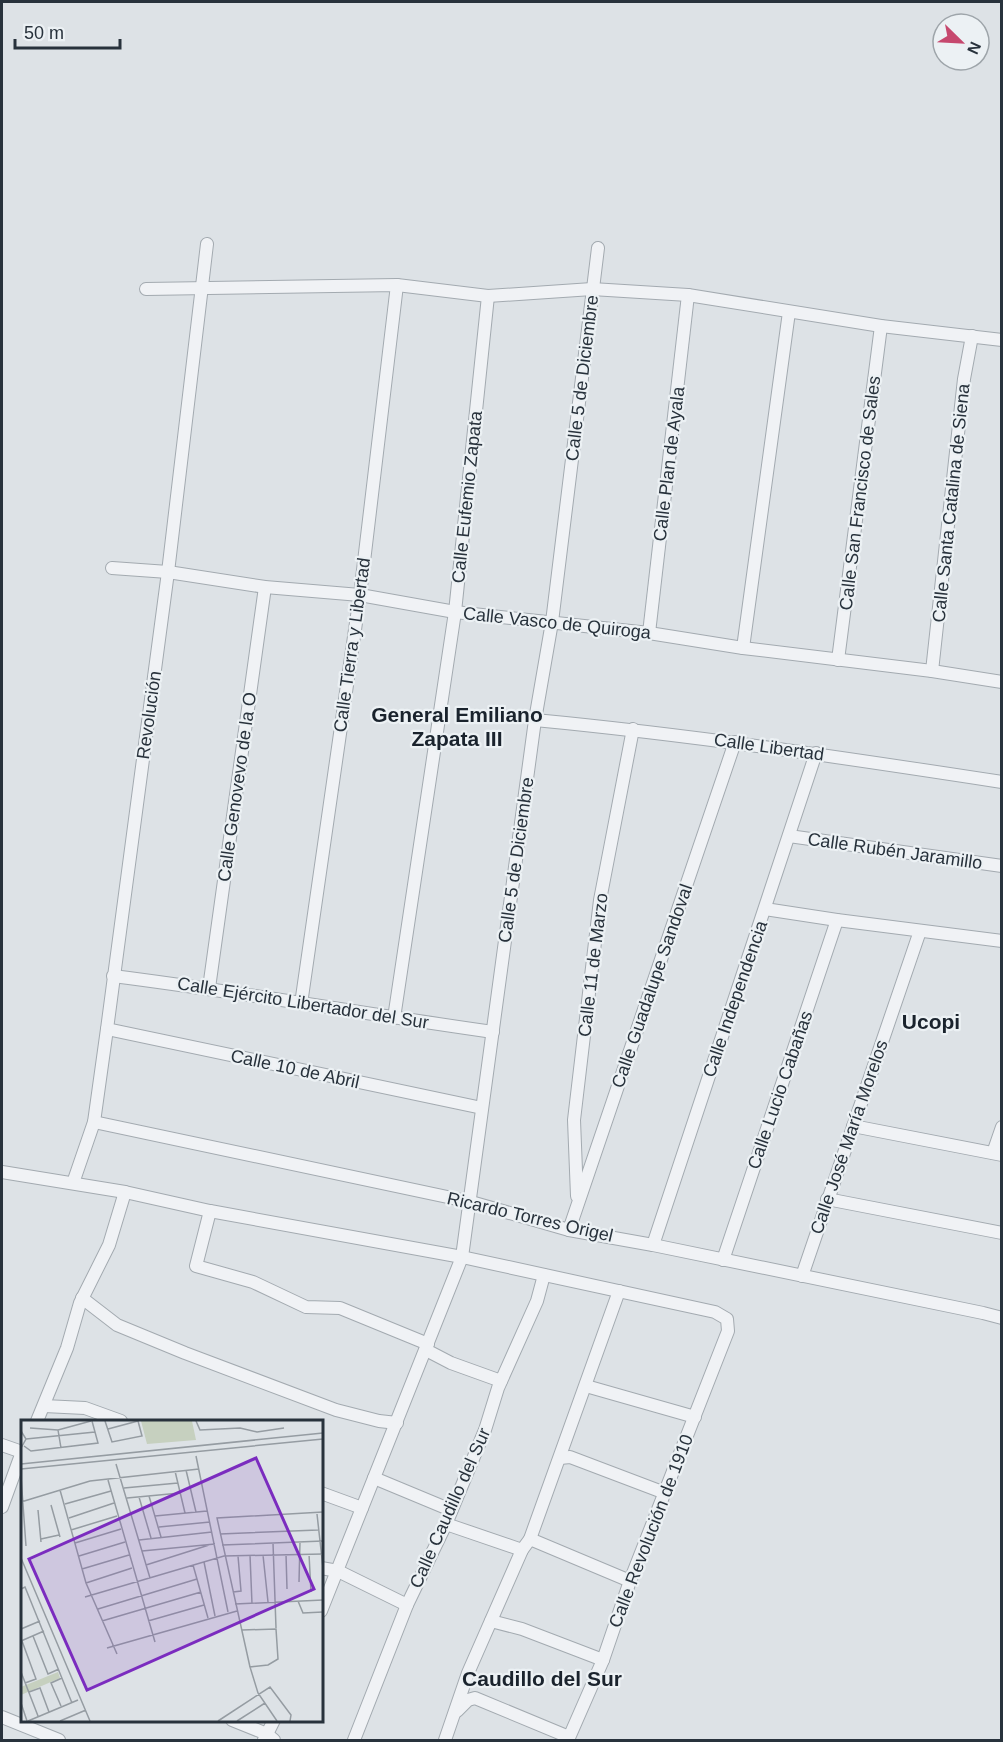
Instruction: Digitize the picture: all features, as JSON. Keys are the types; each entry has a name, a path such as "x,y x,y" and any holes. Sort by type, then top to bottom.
{"street":[{"name":"Revolución","path":"73,1183 94,1122 168,572 207,244"},
{"name":"Calle 5 de Diciembre","path":"322,1609 462,1257 535,720 552,622 598,248"},
{"path":"146,289 397,285 488,296 592,289 688,296 882,326 1002,340"},
{"name":"Calle Tierra y Libertad","path":"301,1004 360,595 397,285"},
{"name":"Calle Eufemio Zapata","path":"394,1018 455,612 488,296"},
{"name":"Calle Plan de Ayala","path":"649,633 688,296"},
{"path":"743,648 789,312"},
{"name":"Calle San Francisco de Sales","path":"838,660 882,326"},
{"name":"Calle Santa Catalina de Siena","path":"932,671 964,379 972,336"},
{"name":"Calle Vasco de Quiroga","path":"112,568 168,572 265,587 360,595 455,612 649,633 743,648 1002,682"},
{"name":"Calle Genovevo de la O","path":"209,988 265,587"},
{"name":"Calle Libertad","path":"535,720 735,742 1002,782"},
{"name":"Calle 11 de Marzo","path":"577,1203 574,1120 600,900 633,729"},
{"name":"Calle Guadalupe Sandoval","path":"569,1230 735,742"},
{"name":"Calle Independencia","path":"653,1245 816,753"},
{"name":"Calle Rubén Jaramillo","path":"789,836 1002,866"},
{"path":"765,909 1002,941"},
{"name":"Calle Lucio Cabañas","path":"723,1260 837,920"},
{"name":"Calle José María Morelos","path":"802,1276 920,931"},
{"name":"Calle Ejército Libertador del Sur","path":"114,976 209,988 493,1032"},
{"name":"Calle 10 de Abril","path":"107,1029 482,1108"},
{"name":"Ricardo Torres Origel","path":"94,1122 471,1202 569,1230 653,1245 1002,1318"},
{"path":"853,1126 997,1154 1002,1127"},
{"path":"2,1172 125,1192 210,1211 462,1257 619,1292 530,1539 522,1550 468,1673 446,1740"},
{"path":"37,1420 67,1348 82,1298 109,1245 125,1192"},
{"path":"827,1199 1002,1233"},
{"path":"210,1211 196,1266 253,1281 306,1307 340,1308 427,1347 451,1363 501,1381"},
{"name":"Calle Caudillo del Sur","path":"354,1740 407,1605 446,1524 485,1430 501,1381 537,1301 544,1275"},
{"name":"Calle Revolución de 1910","path":"568,1739 603,1660 630,1581 728,1331 727,1319 715,1312 619,1292"},
{"path":"82,1298 117,1325 166,1345 336,1410 397,1423"},
{"path":"586,1386 695,1417"},
{"path":"44,1406 85,1408 118,1420"},
{"path":"2,1445 21,1452"},
{"path":"2,1507 21,1455"},
{"path":"560,1458 570,1457 665,1493"},
{"path":"375,1478 451,1510"},
{"path":"322,1493 362,1508"},
{"path":"446,1524 522,1550"},
{"path":"530,1539 630,1581"},
{"path":"322,1568 338,1571 407,1605"},
{"path":"491,1621 522,1629 603,1660"},
{"path":"455,1713 468,1700 476,1698 568,1739"},
{"path":"2,1718 59,1740"},
{"path":"236,1721 269,1738 273,1721"}],"district":[{"name":"General Emiliano Zapata III","path":"457,726"},
{"name":"Ucopi","path":"931,1021"},
{"name":"Caudillo del Sur","path":"542,1678"}]}
